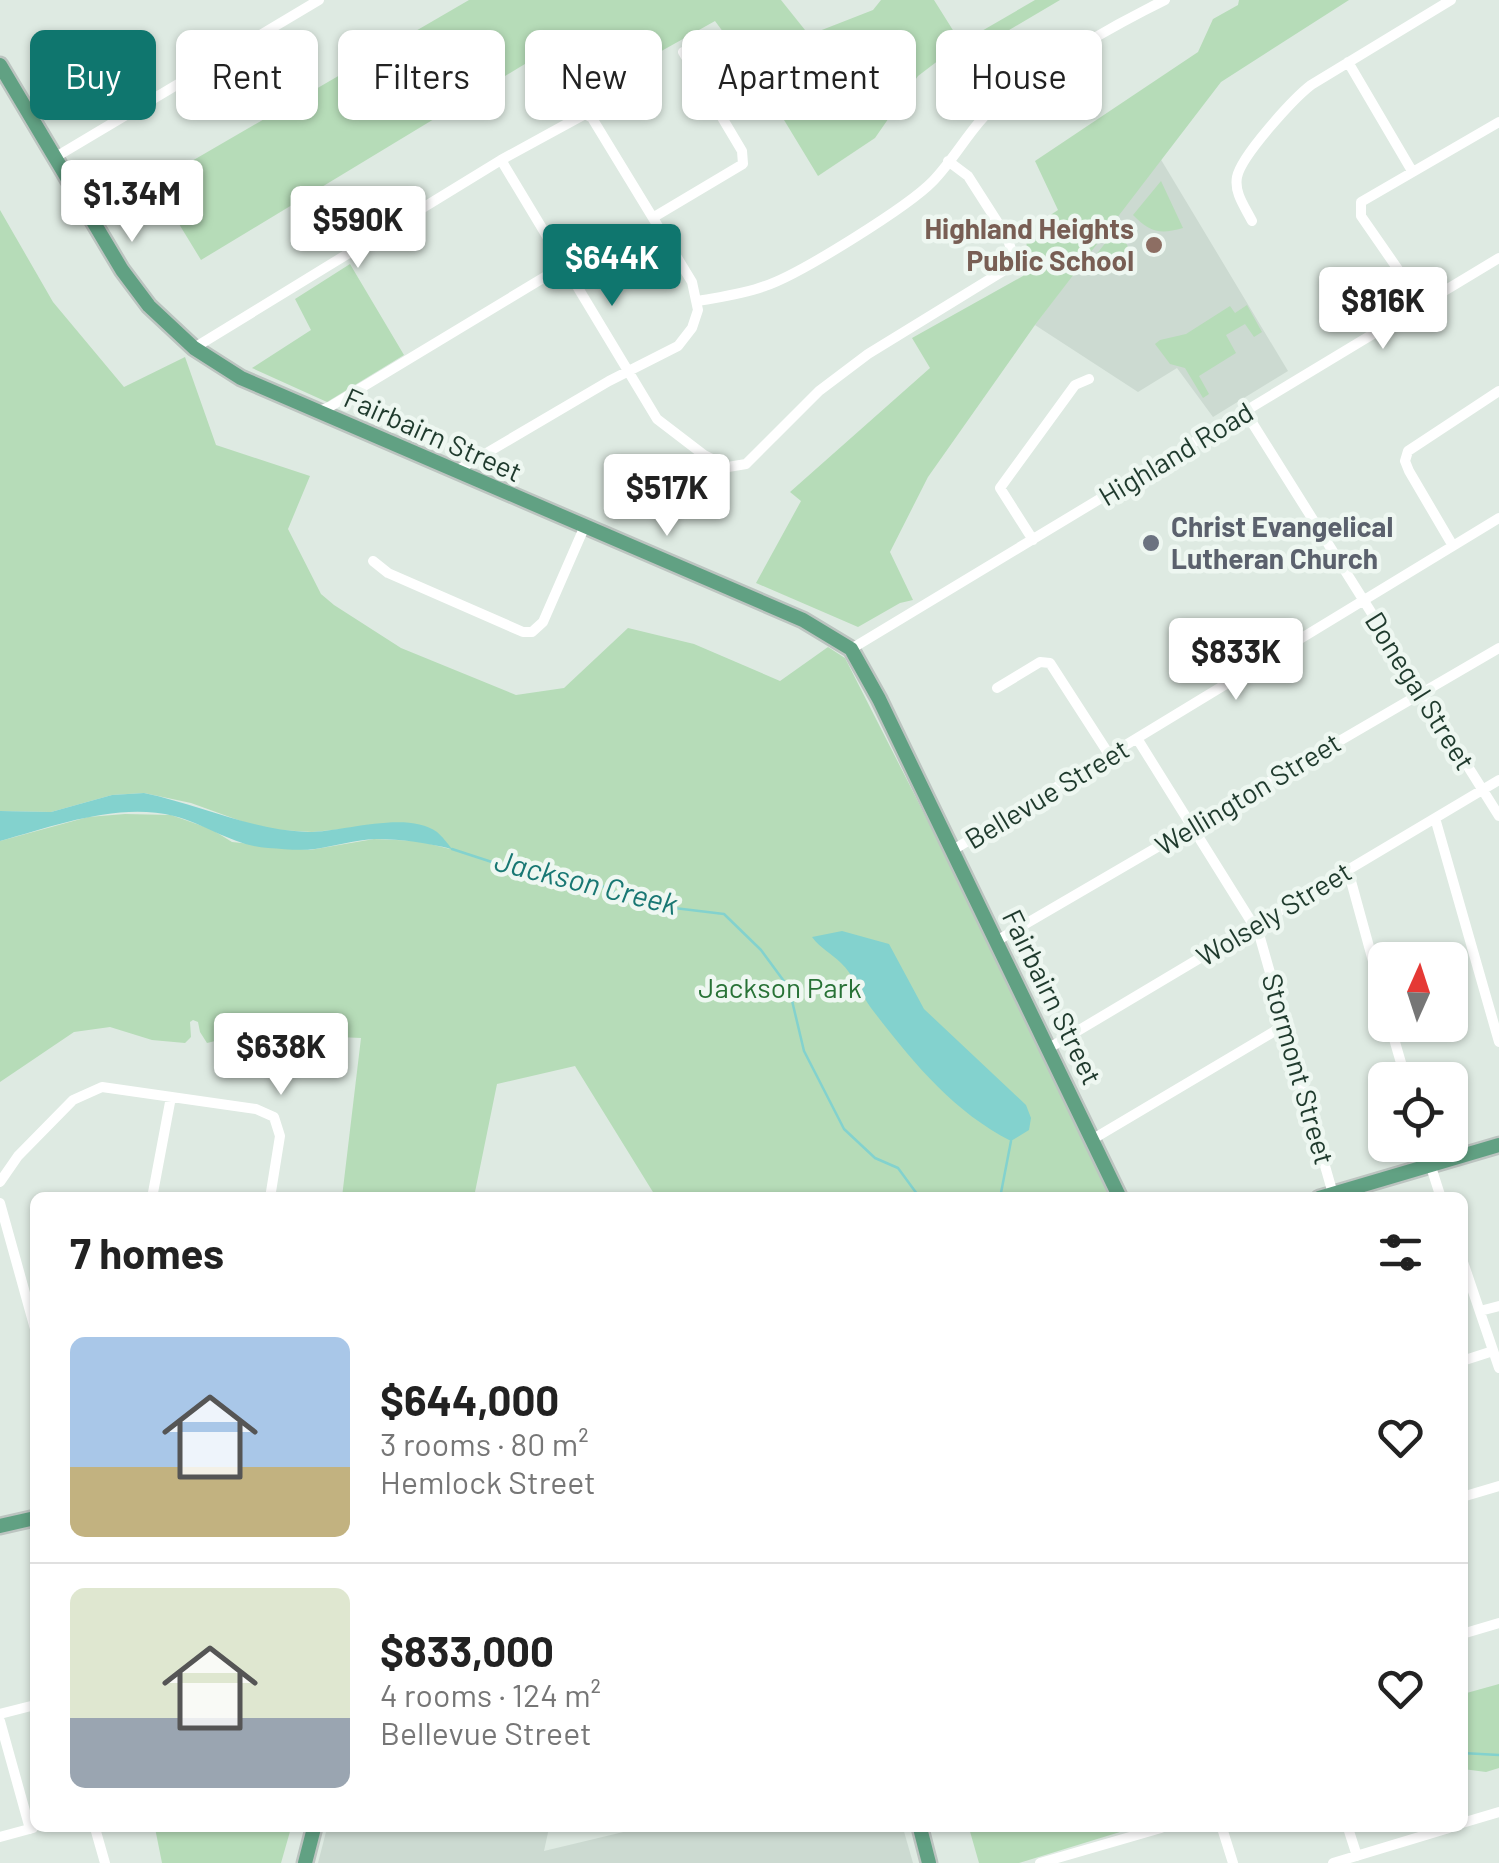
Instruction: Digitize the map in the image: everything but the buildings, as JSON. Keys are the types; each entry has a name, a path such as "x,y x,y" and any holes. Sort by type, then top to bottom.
{"main road":[{"name":"Fairbairn Street","path":"0,65 122,270 148,306 194,348 241,378 803,620 851,649 880,699 1117,1192"},
{"path":"1340,1192 1499,1145"},
{"path":"0,1526 30,1519"},
{"path":"305,1863 313,1832"},
{"path":"921,1832 929,1863"}],"street":[{"path":"54,158 318,0"},
{"path":"698,301 764,287 786,278 890,213 932,182 980,119 1003,98 1126,19 1165,0"},
{"path":"1252,221 1236,191 1238,173 1291,100 1451,0"},
{"path":"1348,62 1412,171"},
{"path":"194,348 501,160 584,114 592,118 692,282 698,301 692,328 678,346 609,381 456,471"},
{"path":"654,216 743,164 742,151 724,120"},
{"path":"1422,304 1361,216 1361,202 1499,122"},
{"path":"501,160 657,418 685,442 728,467 746,464 831,382 868,354 1008,268 1012,249 1007,237 968,176 948,161"},
{"name":"Highland Road","path":"851,649 1499,258"},
{"path":"318,412 563,266"},
{"path":"1033,540 1000,488 1075,385 1089,379"},
{"path":"1452,546 1409,471 1408,450 1499,391"},
{"name":"Donegal Street","path":"1246,413 1499,816"},
{"name":"Bellevue Street","path":"953,850 1499,518"},
{"path":"373,561 388,573 523,632 532,632 543,622 584,528"},
{"name":"Wellington Street","path":"998,940 1499,648"},
{"path":"998,688 1040,662 1050,663 1110,756"},
{"name":"Stormont Street","path":"1138,740 1260,934 1325,1192"},
{"name":"Wolsely Street","path":"1049,1048 1499,780"},
{"path":"1435,818 1499,1042"},
{"path":"1348,870 1368,944"},
{"path":"1093,1139 1285,1025"},
{"path":"0,1182 18,1156 73,1100 102,1087 256,1109 274,1116 280,1136 271,1192"},
{"path":"153,1192 172,1097"},
{"path":"1429,1162 1439,1192"},
{"path":"0,1204 30,1311"},
{"path":"1468,1276 1499,1368"},
{"path":"1480,1311 1499,1306"},
{"path":"1468,1359 1493,1351"},
{"path":"1468,1494 1499,1486"},
{"path":"1468,1632 1499,1623"},
{"path":"0,1714 30,1706"},
{"path":"0,1721 30,1818"},
{"path":"1468,1821 1499,1812"},
{"path":"0,1837 30,1829"},
{"path":"96,1832 105,1863"},
{"path":"1040,1863 1147,1832"},
{"path":"1223,1832 1233,1863"},
{"path":"1349,1832 1357,1856"},
{"path":"1333,1863 1436,1832"}],"shaded area":[{"name":"Highland Heights Public School","path":"1160,158 1288,371 1213,417 1177,368 1138,392 1035,325"},
{"path":"326,1832 548,1832 544,1851 623,1832 904,1832 913,1863 318,1863"}],"green space":[{"path":"469,0 781,0 805,30 722,30 715,21 699,30 682,30 682,39 662,51 662,30 525,30 525,64 505,76 505,30 417,30"},
{"path":"881,0 934,0 953,30 936,30 936,62 916,79 916,30 822,30 873,10"},
{"path":"1035,0 1060,0 1009,30 983,30"},
{"path":"1239,0 1349,0 1221,82 1035,325 928,477 890,552 913,600 900,603 858,627 756,583 801,501 790,492 930,368 912,338 1023,276 1028,256 1025,232 1058,210 1035,161 1102,120 1102,116 1198,52 1213,19 1238,5"},
{"path":"338,76 338,120 432,120 201,260 154,183 262,120 318,120 318,88"},
{"path":"784,120 887,120 875,138 818,176"},
{"path":"1161,181 1183,228 1155,230 1133,215"},
{"name":"Jackson Park","path":"0,210 53,302 124,387 185,357 216,445 310,476 288,529 321,594 401,648 516,695 564,688 628,628 694,644 780,681 828,647 845,658 989,941 1109,1192 653,1192 575,1066 497,1084 475,1192 343,1192 361,1038 248,1033 207,1043 198,1022 193,1020 191,1037 185,1043 152,1040 110,1027 74,1032 0,1082 0,841 88,817 125,814 171,815 211,829 232,842 310,850 374,839 418,841 450,849 406,823 312,832 263,829 191,803 144,793 112,795 51,812 0,811"},
{"path":"1115,231 1130,252 1120,275 1095,256"},
{"path":"350,264 404,355 327,402 252,368 311,330 295,299"},
{"path":"1247,305 1262,332 1254,337 1245,324 1226,335 1236,353 1199,376 1209,394 1203,398 1185,368 1170,364 1155,344 1186,334 1230,306 1235,313"},
{"path":"1499,1684 1499,1768 1486,1772 1468,1770 1468,1693"},
{"path":"156,1832 290,1832 281,1863 162,1863"},
{"path":"970,1832 1120,1832 1019,1863 979,1863"}],"water":[{"name":"Jackson Creek","path":"144,793 287,830 308,832 409,823 437,832 452,849 376,839 309,850 268,848 153,812 86,818 0,841 0,811 51,812 112,795"},
{"path":"842,931 889,944 924,1009 1026,1105 1031,1118 1029,1130 1011,1141 970,1115 934,1083 871,1008 845,968 812,937"}],"waterway":[{"name":"Jackson Creek","path":"452,849 501,865 593,882 641,904 724,914 761,950 789,988 804,1051 844,1129 875,1158 898,1168 916,1192"},
{"path":"1001,1192 1011,1141"},
{"name":"Jackson Creek","path":"1468,1753 1499,1755"}],"place":[{"name":"Highland Heights Public School","path":"1154,245"},
{"name":"Christ Evangelical Lutheran Church","path":"1151,543"}]}
